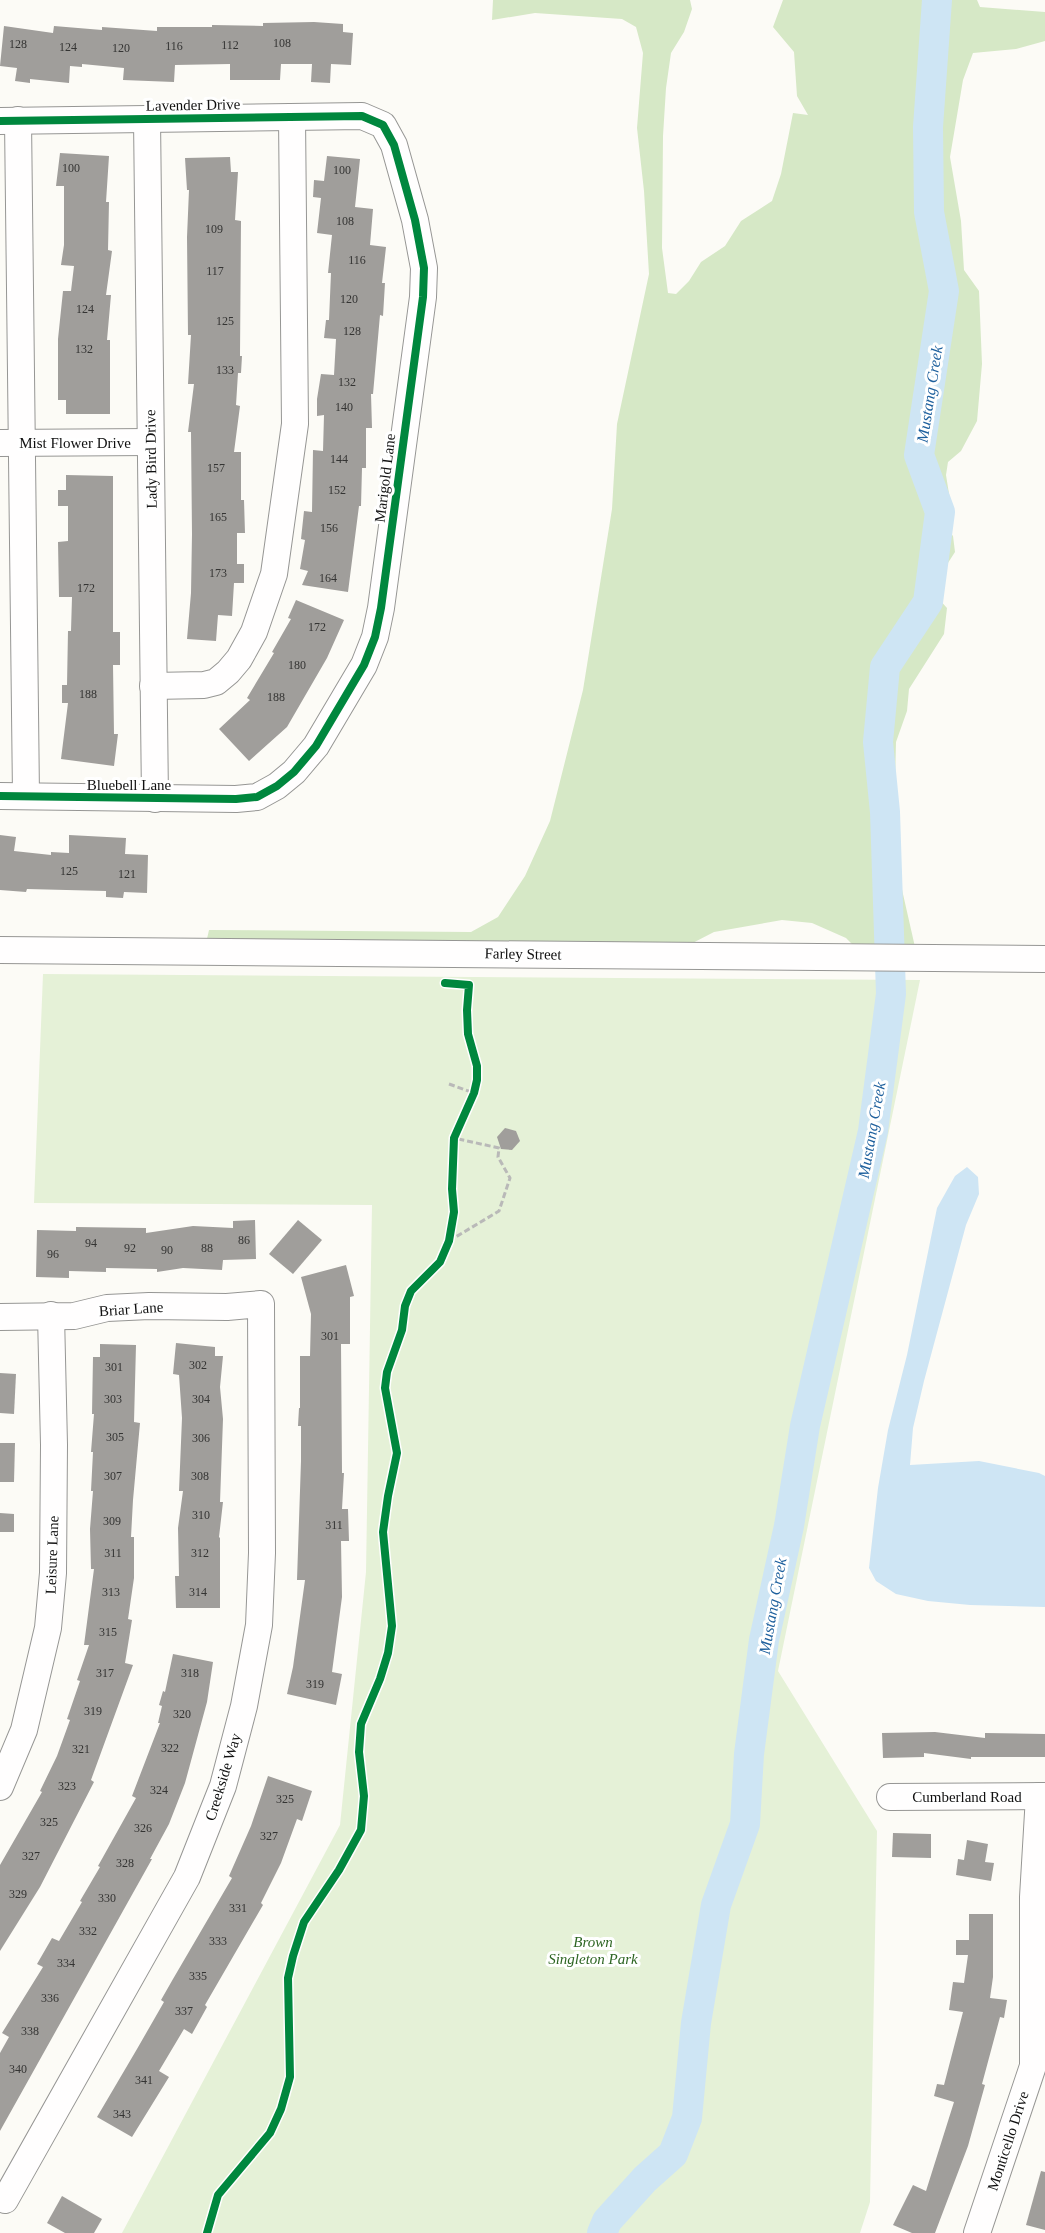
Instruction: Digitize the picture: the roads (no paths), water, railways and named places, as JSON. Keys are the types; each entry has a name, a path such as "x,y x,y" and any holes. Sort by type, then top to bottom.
{"street":[{"name":"Lavender Drive","path":"9,121 362,116 384,125"},
{"path":"153,686 204,685 216,682 228,672 239,659 254,632 274,574 295,424 292,117"},
{"name":"Lady Bird Drive","path":"147,119 155,799"},
{"path":"9,121 11,443 26,796"},
{"name":"Marigold Lane","path":"257,797 277,786 294,772 316,747 364,665 375,637 381,608 423,297 424,268 412,209 394,145 384,125"},
{"name":"Mist Flower Drive","path":"11,443 150,442"},
{"name":"Bluebell Lane","path":"0,796 155,799 257,797"},
{"name":"Farley Street","path":"0,950 1045,959"},
{"name":"Briar Lane","path":"0,1317 75,1316 107,1308 227,1307 261,1304"},
{"name":"Creekside Way","path":"2,2198 187,1877 222,1786 244,1706 259,1625 262,1540 261,1304"},
{"name":"Leisure Lane","path":"0,1787 24,1730 48,1628 53,1573 54,1445 51,1315"},
{"name":"Cumberland Road","path":"890,1797 1042,1796"},
{"name":"Monticello Drive","path":"976,2233 1034,2066 1040,2036 1033,1897 1042,1796"}],"water":[{"path":"967,1167 978,1177 979,1194 966,1225 924,1381 913,1428 910,1465 979,1461 1045,1476 1045,1607 970,1605 928,1601 896,1594 876,1581 869,1568 878,1488 888,1430 907,1355 937,1208 955,1176"}],"waterway":[{"name":"Mustang Creek","path":"602,2233 607,2221 645,2179 673,2154 687,2118 696,2023 716,1905 745,1824 749,1754 764,1640 789,1526 805,1426 873,1131 891,994 885,812 878,742 885,667 928,602 940,512 919,455 944,291 929,212 928,127 937,0"}],"park label":[{"name":"Brown Singleton Park","path":"593,1950"}]}
